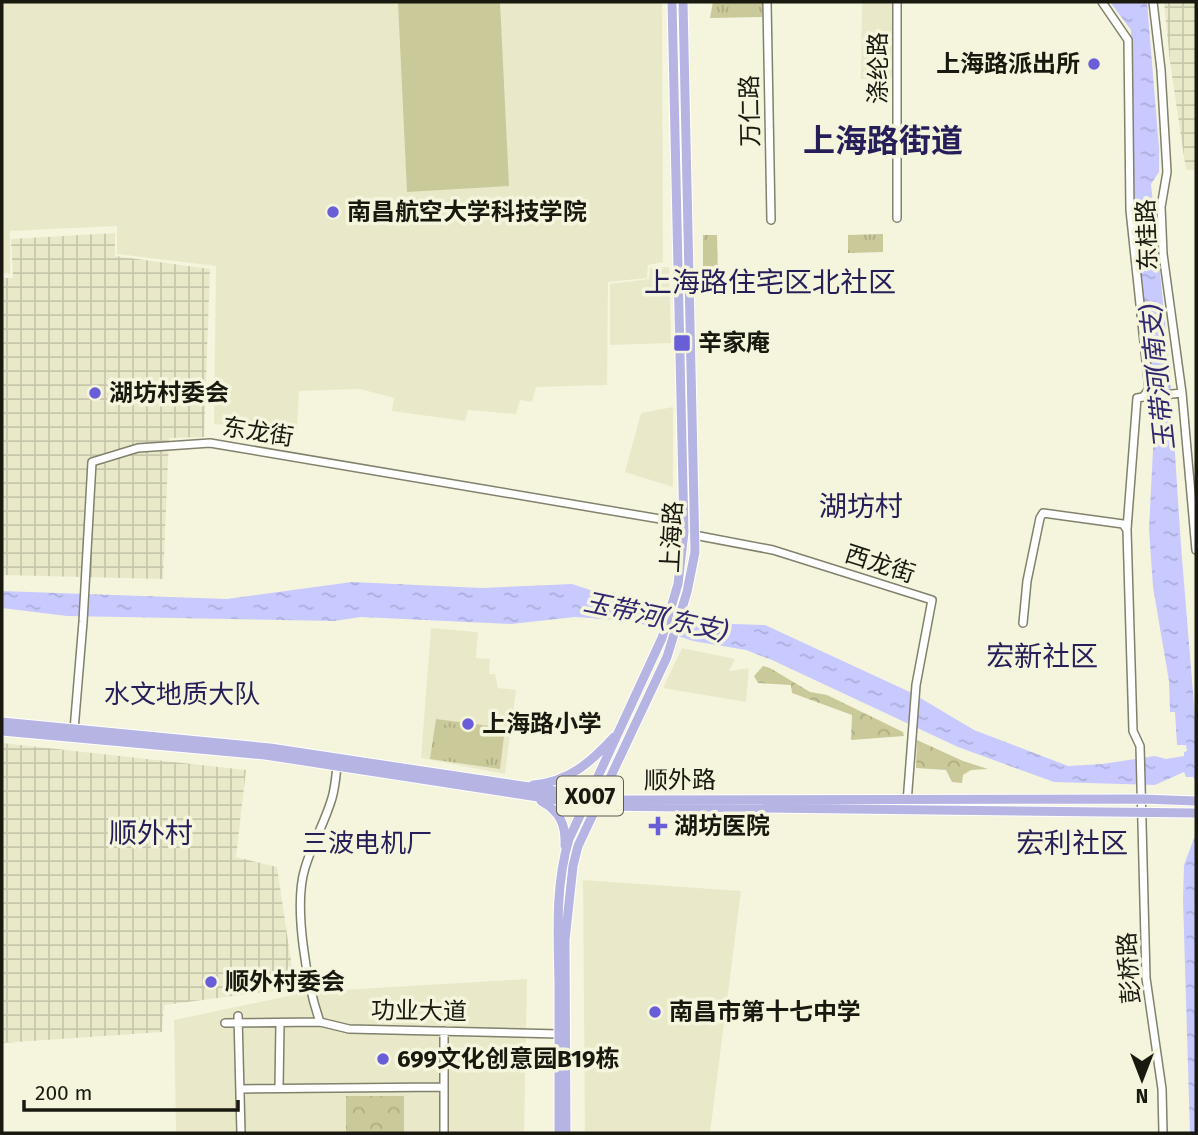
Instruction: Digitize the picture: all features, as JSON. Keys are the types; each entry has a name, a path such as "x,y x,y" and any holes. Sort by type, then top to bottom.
{"main road":[{"name":"上海路","path":"559,1133 559,925 564,856 662,638 678,584 684,523 672,2"},
{"name":"上海路","path":"566,1133 565,940 573,866 578,846 667,657 687,592 695,552 683,2"},
{"name":"顺外路","path":"2,722 270,748 522,786 599,802 907,805 1196,813"},
{"path":"522,786 556,781 576,773 620,730"},
{"name":"顺外路","path":"2,731 265,755 533,797 587,800"},
{"path":"533,797 551,806 560,817 564,827 564,856"},
{"name":"顺外路","path":"907,805 1142,799 1196,801"}],"street":[{"name":"万仁路","path":"767,2 771,220"},
{"name":"涤纶路","path":"897,2 897,218"},
{"path":"1102,2 1128,40 1130,210 1149,389 1143,397"},
{"name":"东桂路","path":"1153,2 1161,70 1167,172 1161,207 1163,254 1196,550"},
{"path":"1143,397 1179,393"},
{"name":"彭桥路","path":"1143,397 1137,398 1127,530 1133,731 1140,746 1146,978 1162,1089 1163,1133"},
{"name":"东龙街","path":"75,730 92,462 138,448 210,443 684,523"},
{"path":"1023,623 1027,581 1040,518 1044,513 1124,524 1127,530"},
{"name":"西龙街","path":"694,535 773,550 932,600 916,685 907,805"},
{"path":"320,1022 312,998 301,905 304,870 332,797 337,766"},
{"path":"238,1019 241,1133"},
{"name":"功业大道","path":"225,1023 238,1019 279,1023 320,1022 349,1029 559,1034"},
{"path":"279,1023 279,1088"},
{"path":"443,1031 444,1133"},
{"path":"240,1089 444,1087"}],"shaded area":[{"name":"南昌航空大学科技学院","path":"2,2 662,2 663,262 648,265 647,278 608,282 607,385 536,387 532,402 520,400 516,414 468,410 465,421 392,411 394,398 360,389 299,391 297,432 214,424 216,266 117,254 117,226 10,231 10,274 2,273"},
{"path":"862,2 895,2 894,79 861,79"},
{"path":"1164,2 1196,2 1196,170 1186,170"},
{"path":"115,233 115,256 210,269 204,437 169,438 163,579 2,575 2,278 13,278 11,239"},
{"path":"669,267 671,343 610,345 610,284 649,279 650,268"},
{"path":"673,407 673,487 625,472 641,413"},
{"name":"上海路小学","path":"431,628 478,632 476,658 490,659 489,674 495,674 498,688 516,690 505,774 421,758"},
{"path":"682,648 735,659 729,671 749,668 746,702 663,688"},
{"path":"2,743 246,770 236,857 277,867 295,988 164,1005 162,1032 2,1043"},
{"name":"南昌市第十七中学","path":"583,880 741,891 710,1133 585,1133"},
{"path":"527,979 524,1133 176,1133 174,1020 308,992"}],"green space":[{"path":"398,2 500,2 509,186 407,192"},
{"path":"713,2 764,2 762,17 710,18"},
{"path":"883,234 883,252 848,253 848,235"},
{"path":"703,235 717,235 718,276 703,275"},
{"path":"763,666 810,692 827,695 903,732 904,736 851,740 852,715 792,693 791,685 758,683 754,676"},
{"path":"436,719 505,728 500,769 430,759"},
{"path":"448,727 489,733 494,739 494,748 482,757 449,751 443,748 438,737 443,729"},
{"path":"917,740 988,769 971,770 963,775 962,783 952,782 946,770 916,768"},
{"path":"346,1096 404,1096 404,1133 346,1133"}],"water":[{"path":"1110,2 1147,2 1159,148 1159,172 1151,184 1169,361 1196,729 1196,782 1193,777 1186,777 1184,772 1155,785 1054,782 958,747 746,650 693,641 633,621 575,617 511,624 361,617 334,621 67,616 2,608 2,591 227,599 352,582 482,588 572,584 654,611 703,623 765,625 912,693 974,730 1068,766 1155,756 1166,759 1184,756 1186,745 1177,745 1175,712 1170,712 1169,681 1153,587 1149,529 1155,410 1133,230 1131,30"},
{"path":"1196,833 1196,1133 1190,1133 1183,900 1184,865"}],"place":[{"name":"上海路派出所","path":"1094,64"},
{"name":"南昌航空大学科技学院","path":"333,212"},
{"name":"辛家庵","path":"682,343"},
{"name":"湖坊村委会","path":"95,393"},
{"name":"上海路小学","path":"468,724"},
{"name":"湖坊医院","path":"658,826"},
{"name":"顺外村委会","path":"211,982"},
{"name":"南昌市第十七中学","path":"655,1012"},
{"name":"699文化创意园B19栋","path":"383,1059"}],"district":[{"name":"上海路街道","path":"883,141"},
{"name":"上海路住宅区北社区","path":"770,282"},
{"name":"湖坊村","path":"861,506"},
{"name":"宏新社区","path":"1042,656"},
{"name":"水文地质大队","path":"182,694"},
{"name":"顺外村","path":"151,833"},
{"name":"三波电机厂","path":"367,843"},
{"name":"宏利社区","path":"1072,843"}],"water label":[{"name":"玉带河(南支)","path":"1158,377"},
{"name":"玉带河(东支)","path":"656,617"}]}
